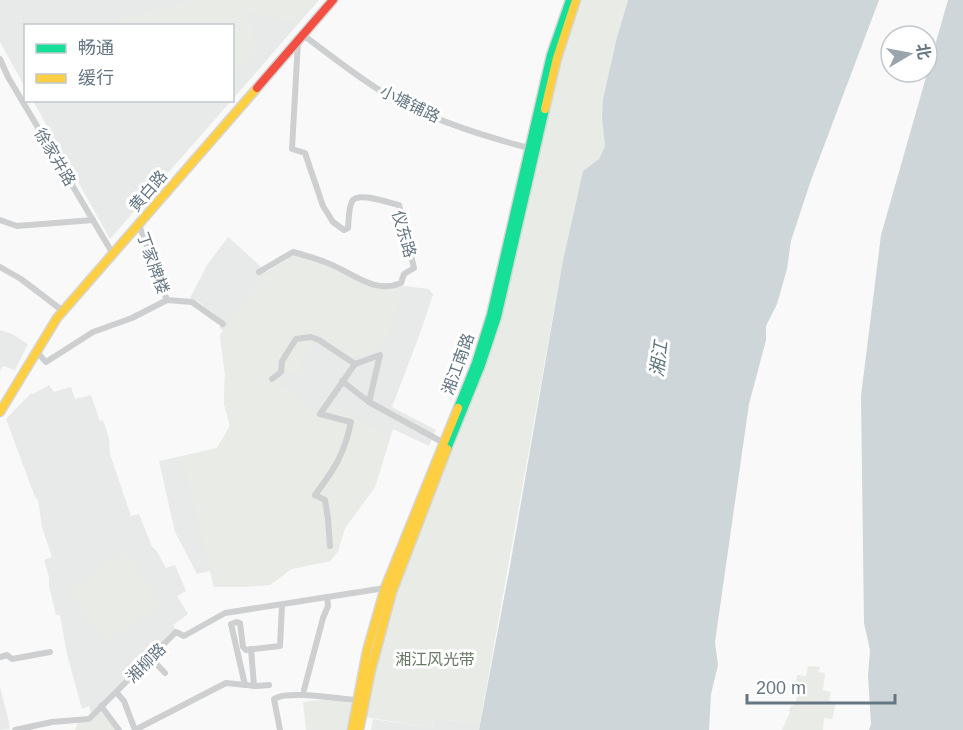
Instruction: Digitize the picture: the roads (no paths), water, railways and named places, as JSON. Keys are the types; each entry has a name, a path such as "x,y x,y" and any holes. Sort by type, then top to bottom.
{"main road":[{"name":"黄白路","path":"1,410 63,311 333,0"},
{"name":"湘江南路","path":"352,730 367,651 385,588 476,363 491,315 551,55 570,0"},
{"name":"湘江南路","path":"359,730 373,655 387,608 481,365 497,317 557,58 576,0"}],"street":[{"name":"小塘铺路","path":"301,38 393,98 427,115 529,148"},
{"name":"仪东路","path":"259,272 293,252 327,262 368,284 389,288 401,283 404,274 414,268 399,205 358,197 353,200 348,228 344,230 333,222 323,206 305,153 292,149 301,38"},
{"name":"徐家井路","path":"0,59 8,77 113,254"},
{"path":"0,220 17,225 93,220"},
{"name":"丁家牌楼","path":"139,225 167,300"},
{"path":"0,267 21,279 63,311"},
{"path":"36,351 46,362 93,332 132,318 167,300 192,302 223,324"},
{"path":"272,380 281,372 282,361 296,339 312,337 318,339 355,364"},
{"path":"330,546 325,500 315,495 346,446 351,422 320,414 355,364 380,355 369,402"},
{"path":"342,381 369,402 444,443"},
{"name":"湘柳路","path":"15,730 52,722 89,718 117,693 176,632 184,636 225,612 385,588"},
{"path":"304,690 328,606 327,597"},
{"path":"244,685 232,623 239,622 243,647 246,650 280,646 284,604"},
{"path":"251,649 254,686"},
{"path":"0,657 7,655 12,659 50,652"},
{"path":"151,658 165,673"},
{"path":"117,693 124,701 135,730 226,683 269,685"},
{"path":"279,730 274,699 278,696 296,695 357,700"},
{"path":"101,706 119,730"}],"water":[{"name":"湘江","path":"628,0 879,0 810,183 791,241 787,269 777,304 766,326 766,340 749,404 715,642 718,665 711,694 709,730 479,730 563,260 583,171 599,159 605,146 602,118 603,99"},
{"path":"948,0 963,0 963,730 869,730 871,724 868,676 870,650 864,623 861,396 881,235 924,84 939,84 939,32"}],"park label":[{"name":"湘江风光带","path":"435,659"}]}
